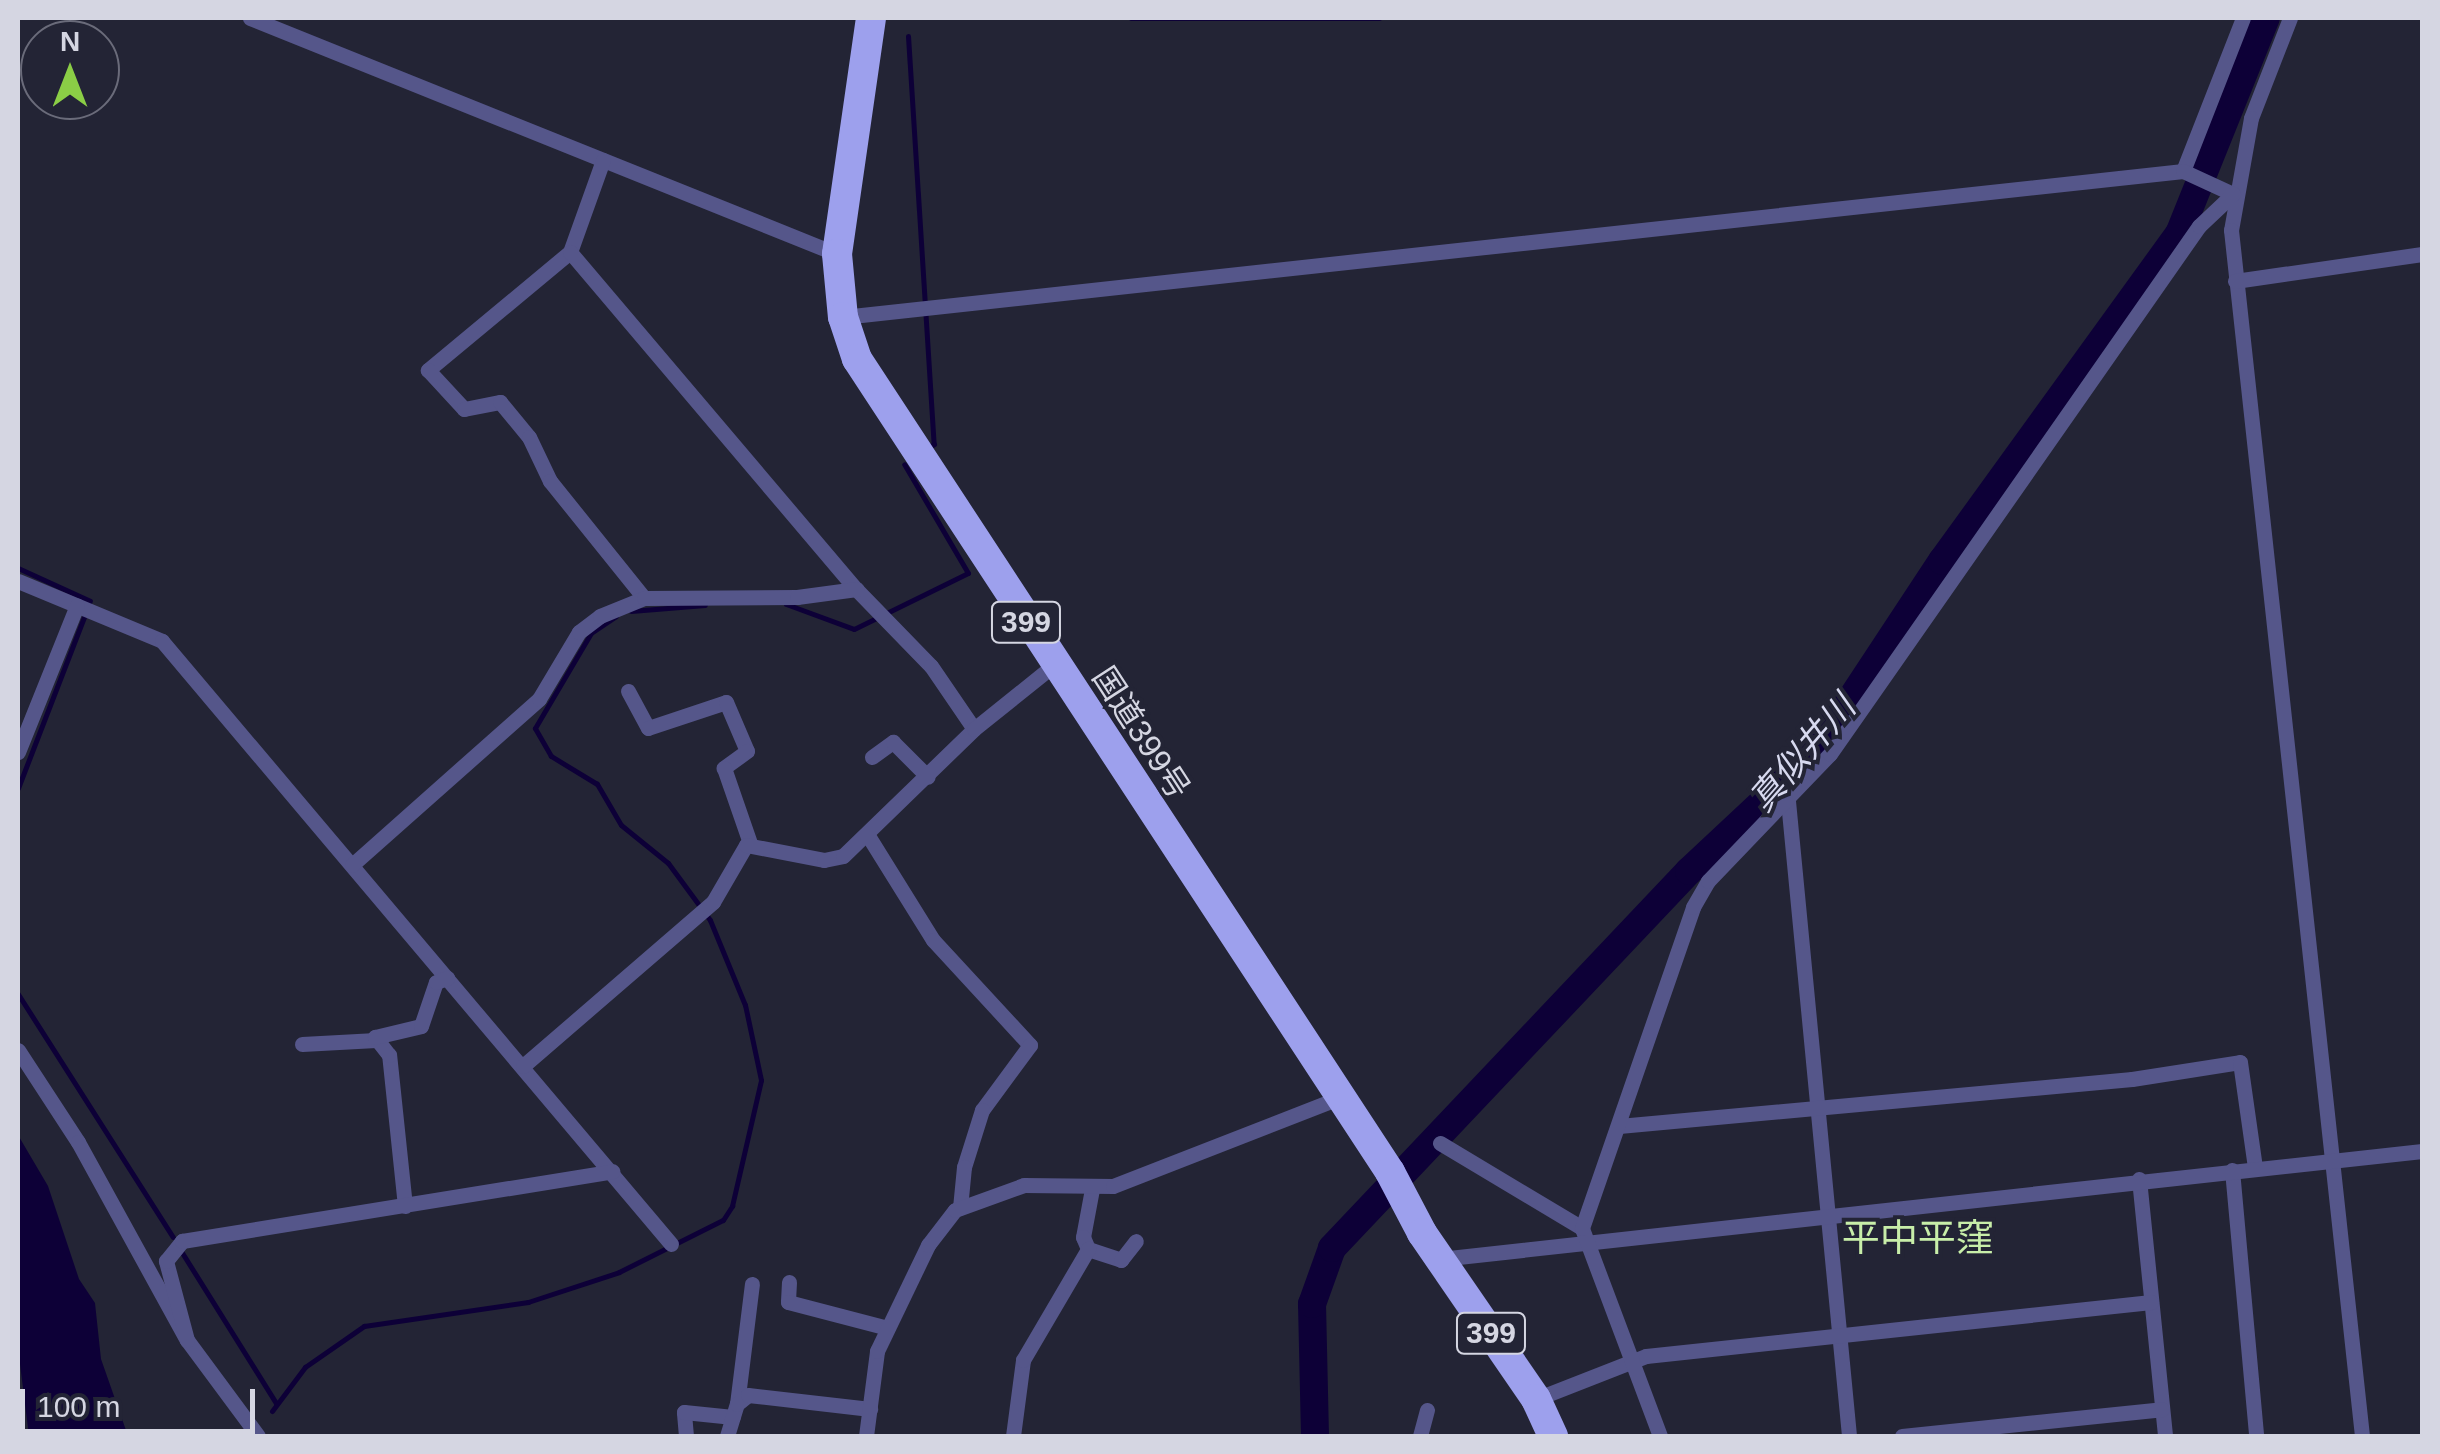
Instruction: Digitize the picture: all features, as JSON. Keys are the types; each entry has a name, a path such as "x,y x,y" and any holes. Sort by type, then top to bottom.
{"highway":[{"name":"国道399号","path":"871,18 837,254 843,317 874,391 1390,1172 1422,1233 1541,1423"}],"street":[{"path":"250,18 837,254"},
{"path":"2186,172 2243,18"},
{"path":"2290,18 2250,118 2228,192 2362,1436"},
{"path":"603,160 570,252 428,370 464,409 500,402 535,448 550,482 644,598"},
{"path":"843,317 2186,172 2228,192"},
{"path":"1582,1235 1694,907 1708,881 1830,754 2200,226 2228,192"},
{"path":"570,252 856,589 931,666 974,729"},
{"path":"2235,281 2422,254"},
{"path":"18,581 162,641 671,1244"},
{"path":"352,866 539,699 587,624 644,598 797,596 856,589"},
{"path":"18,752 78,605"},
{"path":"750,843 831,860 867,834 974,729 1054,666"},
{"path":"628,691 648,728 726,702 747,751 724,768 750,843"},
{"path":"872,756 893,742 928,777"},
{"path":"1788,801 1814,1107 1849,1436"},
{"path":"866,1436 870,1375 888,1328 928,1245 960,1208 982,1110 1030,1045 933,940 867,834"},
{"path":"522,1066 707,907 737,854 750,843"},
{"path":"302,1044 376,1040 385,1030 421,1026 436,982 447,978"},
{"path":"376,1040 389,1055 406,1206"},
{"path":"18,1050 78,1142 188,1340 258,1436"},
{"path":"1619,1126 2132,1079 2240,1062 2255,1168"},
{"path":"960,1208 1024,1185 1092,1189 1132,1180 1340,1097"},
{"path":"1440,1143 1582,1235 1660,1436"},
{"path":"1440,1259 1582,1235 1827,1214 2422,1150"},
{"path":"2232,1170 2256,1436"},
{"path":"188,1340 166,1261 174,1245 612,1171"},
{"path":"2139,1179 2165,1436"},
{"path":"1092,1189 1082,1238 1088,1248 1124,1258 1140,1269"},
{"path":"1124,1258 1136,1241"},
{"path":"1013,1436 1022,1360 1088,1248"},
{"path":"789,1282 788,1302 888,1328"},
{"path":"728,1436 752,1284"},
{"path":"1541,1423 1630,1360 2151,1302"},
{"path":"686,1436 684,1412 735,1410 748,1395 777,1394 870,1409"},
{"path":"1902,1436 2162,1409"},
{"path":"1420,1436 1426,1410"}],"shaded area":[{"path":"18,1135 48,1186 79,1279 95,1303 101,1359 128,1436 29,1436 18,1348"}],"waterway":[{"path":"1131,18 1379,18"},
{"name":"真似井川","path":"1315,1436 1312,1304 1332,1248 1689,871 1781,785 1845,708 1942,561 2179,234 2266,18"},
{"path":"908,36 934,444 927,448"},
{"path":"786,604 854,629 968,573 904,464"},
{"path":"18,568 90,601"},
{"path":"631,611 705,605"},
{"path":"272,1411 305,1367 364,1326 528,1302 619,1272 723,1220 732,1206 761,1080 745,1005 710,920 668,863 621,825 597,784 551,756 535,728 591,633 616,616"},
{"path":"18,788 84,617"},
{"path":"18,994 173,1237"},
{"path":"181,1251 276,1403"}],"district":[{"name":"平中平窪","path":"1918,1239"}]}
